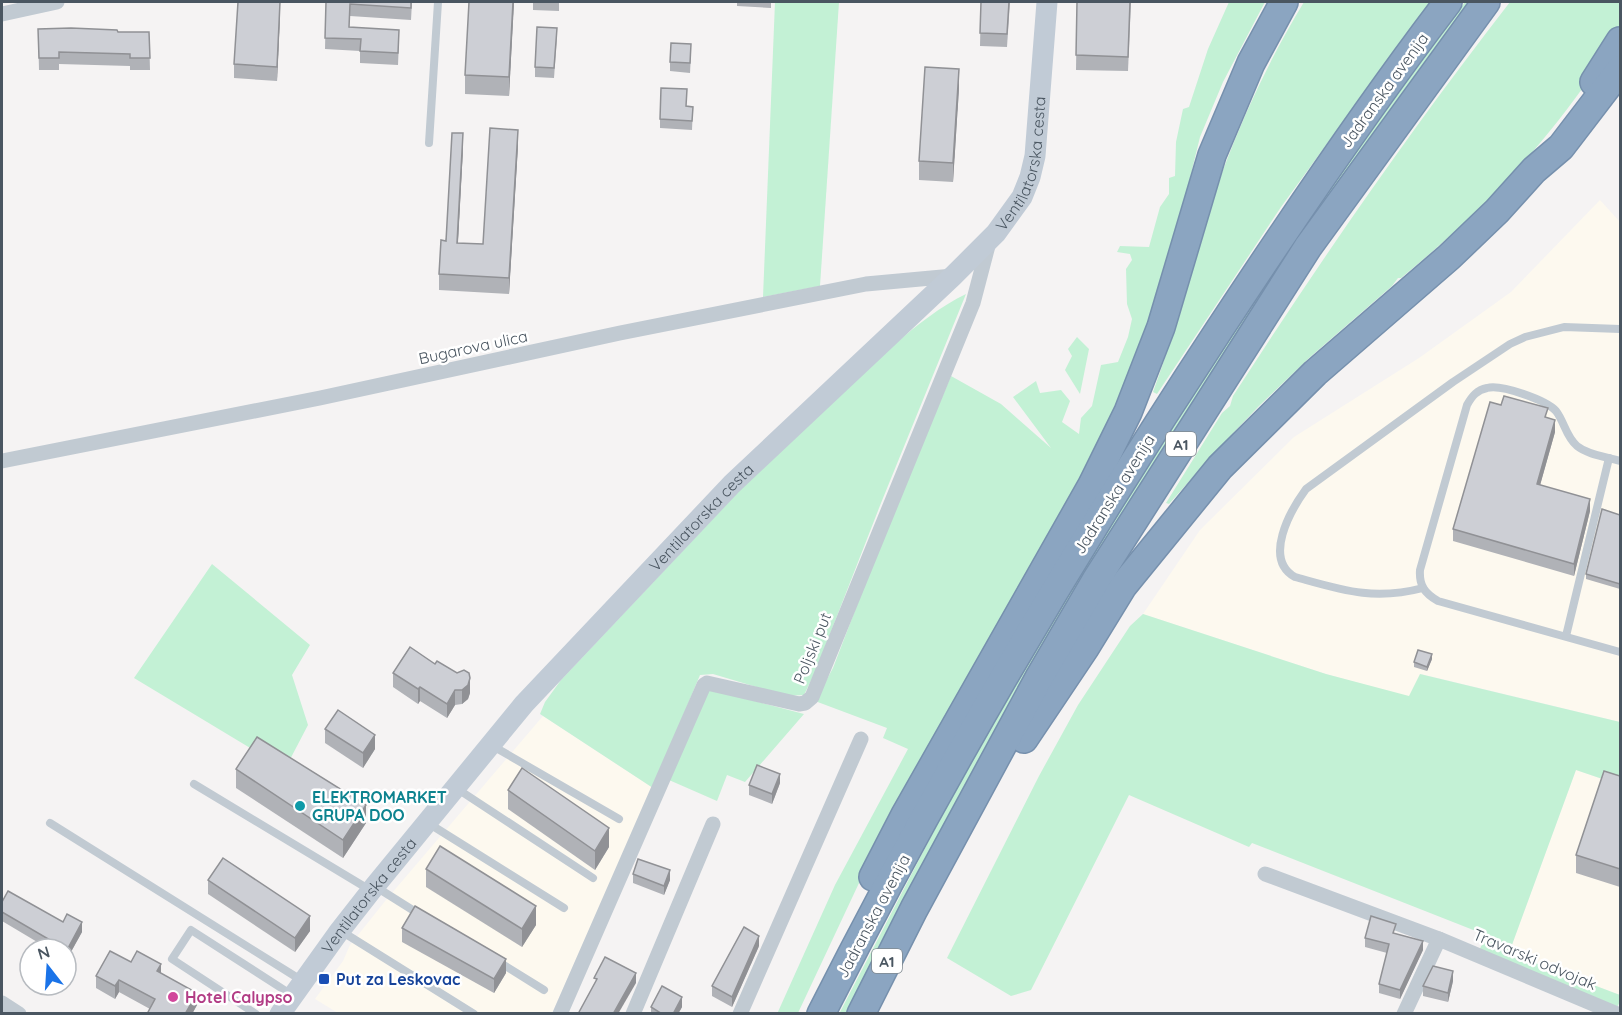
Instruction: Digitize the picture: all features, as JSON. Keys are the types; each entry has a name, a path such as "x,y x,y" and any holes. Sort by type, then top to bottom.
{"highway":[{"path":"812,1014 819,983 905,815 1092,484 1128,412 1161,327 1212,155 1251,63 1284,2"},
{"name":"Jadranska avenija","path":"821,1014 865,927 1074,557 1266,257 1407,56 1448,2"},
{"name":"Jadranska avenija","path":"861,1014 914,909 1040,676 1161,475 1308,247 1486,2"},
{"path":"1534,170 1553,138 1587,92 1620,41"},
{"path":"914,909 1123,586 1212,476 1315,373 1449,257 1497,211 1534,170 1561,147 1620,70"}],"main road":[{"name":"Ventilatorska cesta","path":"280,1014 373,889 524,704 732,484 953,276 989,239 1022,197 1035,156 1047,2"}],"street":[{"path":"2,14 57,2"},
{"name":"Poljski put","path":"560,1014 704,685 707,682 798,704 806,703 812,697 973,303 989,239"},
{"name":"Bugarova ulica","path":"2,461 320,398 620,333 866,284 953,276"},
{"path":"740,1014 861,739"},
{"path":"633,1014 713,824"},
{"name":"Travarski odvojak","path":"1265,874 1439,939 1617,1014"},
{"path":"1404,1014 1439,939"},
{"path":"2,1003 19,1014"}],"lane":[{"path":"429,142 438,2"},
{"path":"1423,588 1396,593 1360,594 1295,577 1288,573 1280,557 1280,540 1298,499 1306,489 1453,382 1510,344 1525,337 1564,327 1620,329"},
{"path":"1620,461 1578,447 1569,436 1555,410 1545,402 1497,387 1482,389 1472,396 1467,405 1419,579 1428,595 1438,601 1620,652"},
{"path":"1566,636 1609,458"},
{"path":"490,745 619,819"},
{"path":"194,784 426,918"},
{"path":"455,787 593,878"},
{"path":"426,822 564,908"},
{"path":"50,823 298,989"},
{"path":"256,1014 172,959 191,930 298,989"},
{"path":"340,931 474,1014"},
{"path":"494,960 544,990"}],"shaded area":[{"path":"1600,200 1620,222 1620,722 1421,674 1410,697 1326,674 1143,614 1200,530 1294,437 1419,358 1511,292"},
{"path":"543,716 653,788 552,1013 338,1013 315,999 343,961 350,945 386,900"},
{"path":"1576,770 1620,785 1620,995 1509,953"}],"green space":[{"path":"775,2 839,2 820,286 763,297"},
{"path":"1229,2 1265,2 1223,82 1200,137 1159,305 1123,403 867,866 798,1013 777,1014 835,885 908,749 883,738 887,728 815,701 833,668 885,532 951,376 1001,404 1051,448 1013,397 1036,381 1040,393 1061,390 1070,401 1062,422 1079,434 1081,418 1092,406 1101,365 1118,362 1132,319 1127,304 1126,269 1132,260 1130,254 1117,252 1120,246 1149,247 1160,207 1169,194 1169,178 1175,176 1176,142 1183,109 1189,107 1208,49"},
{"path":"1304,2 1430,2 1281,207 1157,394 1153,392 1223,170 1260,84"},
{"path":"1465,2 1473,2 915,880 847,1013 839,1014 963,775 1082,567 1240,318 1372,126"},
{"path":"1510,2 1620,2 1621,21 1616,36 1591,76 1549,132 1503,184 1454,232 1401,278 1398,278 1392,286 1309,358 1259,406 1169,504 1166,503 1222,413 1230,406 1233,396 1333,245 1402,146"},
{"path":"966,294 804,695 786,696 713,674 700,675 653,788 540,714 545,702 561,680 742,488 895,344 929,316"},
{"path":"1077,337 1089,349 1080,394 1065,370 1072,356 1068,349"},
{"path":"212,564 310,645 292,675 308,725 285,769 134,678"},
{"path":"1143,614 1326,674 1409,696 1420,674 1620,722 1620,785 1576,770 1509,953 1620,995 1617,1008 1479,951 1486,935 1252,843 1249,847 1129,795 1031,990 1011,996 947,958 1039,776 1078,705 1130,626"},
{"path":"707,690 804,714 745,782 727,775 717,801 669,780"}],"building":[{"path":"238,2 280,2 277,67 234,64"},
{"path":"326,2 411,2 411,8 350,4 349,27 399,30 398,53 360,51 361,39 325,38"},
{"path":"469,2 513,2 509,77 465,75"},
{"path":"981,2 1009,2 1007,34 980,33"},
{"path":"1077,2 1130,2 1128,57 1076,55"},
{"path":"537,27 557,28 554,68 535,67"},
{"path":"71,28 149,32 150,58 130,58 130,54 59,52 59,58 39,58 38,29"},
{"path":"671,43 691,44 690,63 670,62"},
{"path":"925,67 959,69 953,163 919,161"},
{"path":"661,88 687,89 686,106 693,107 692,121 660,119"},
{"path":"490,128 518,130 509,278 439,274 441,240 446,241 452,133 463,133 457,243 483,244"},
{"path":"1504,396 1548,408 1545,417 1555,420 1537,484 1590,499 1574,564 1453,529 1490,402 1501,405"},
{"path":"1602,509 1620,515 1620,584 1586,574"},
{"path":"410,647 435,664 437,661 457,673 464,670 469,673 468,685 462,690 455,690 447,704 393,673"},
{"path":"1418,650 1432,654 1427,667 1414,662"},
{"path":"338,710 375,735 363,753 325,729"},
{"path":"257,737 366,805 343,840 236,769"},
{"path":"757,765 780,774 772,794 749,785"},
{"path":"522,768 609,828 595,851 508,790"},
{"path":"1604,771 1620,776 1620,869 1576,855"},
{"path":"440,846 536,906 522,929 426,869"},
{"path":"223,858 310,916 295,938 208,880"},
{"path":"638,859 670,870 664,886 633,874"},
{"path":"8,891 63,922 67,914 82,922 74,937 45,937 2,912 2,902"},
{"path":"415,906 506,959 494,979 402,928"},
{"path":"1371,916 1396,924 1393,933 1423,941 1400,990 1379,984 1389,944 1365,938"},
{"path":"744,927 759,936 732,997 712,986"},
{"path":"110,951 131,962 137,951 161,964 157,971 197,993 185,1014 147,1014 155,999 119,980 115,986 96,976"},
{"path":"605,957 636,973 613,1014 578,1014 597,979 594,978"},
{"path":"1433,966 1453,971 1448,993 1423,986"},
{"path":"662,986 682,997 673,1014 662,1014 651,1007"}],"place":[{"name":"ELEKTROMARKET GRUPA DOO","path":"300,806"},
{"name":"Put za Leskovac","path":"324,979"},
{"name":"Hotel Calypso","path":"173,997"}]}
